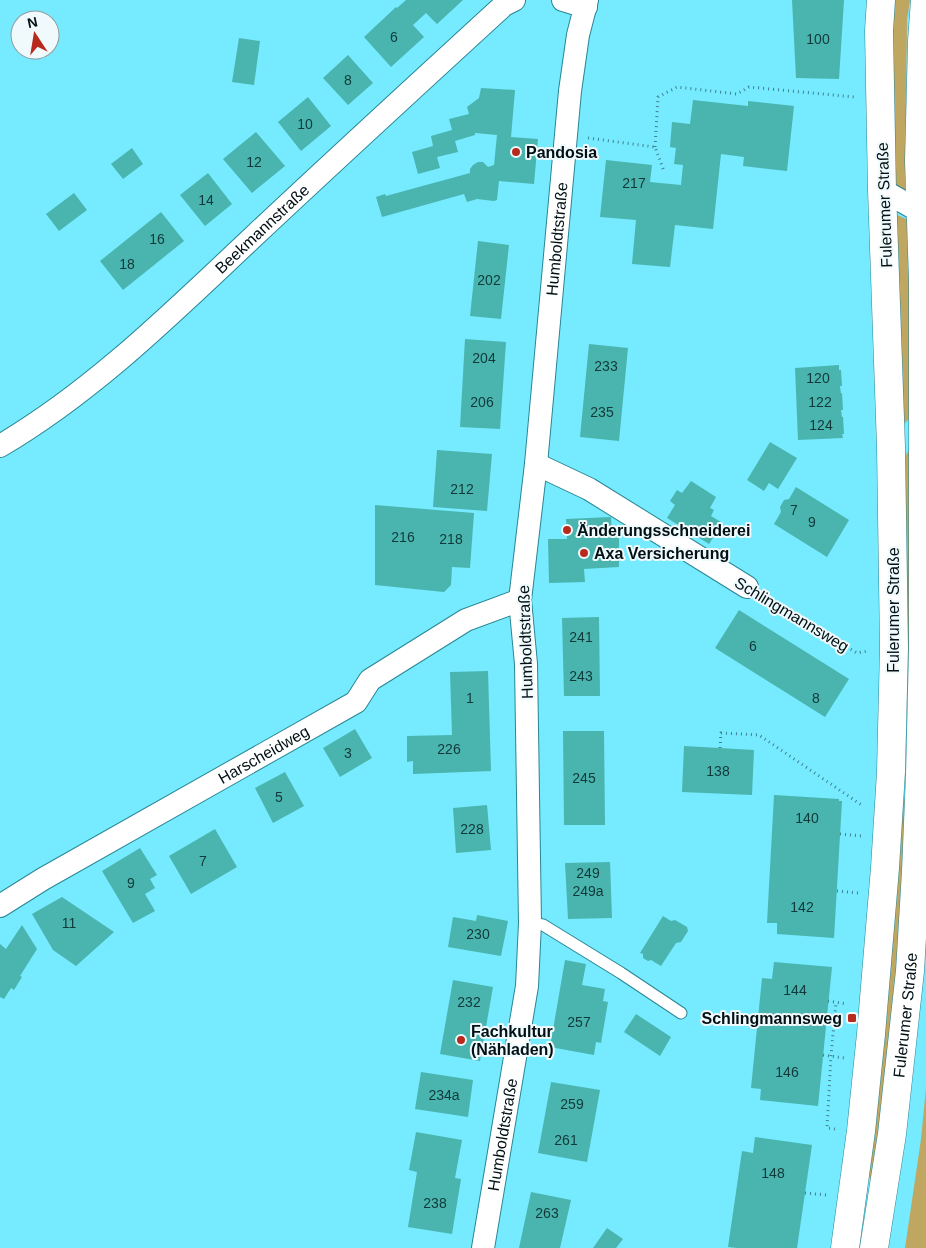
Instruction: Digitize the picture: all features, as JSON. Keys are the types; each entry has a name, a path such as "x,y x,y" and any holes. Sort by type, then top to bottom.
{"main road":[{"name":"Fulerumer Straße","path":"845,1248 861,1131 871,1034 891,772 894,648 891,448 882,190 879,31 881,0"},
{"name":"Fulerumer Straße","path":"874,1248 892,1134 910,970 923,774 925,427 923,212 919,161 925,0"}],"street":[{"name":"Beekmannstraße","path":"0,446 49,414 148,336 355,141 504,5 514,0"},
{"path":"562,0 588,2"},
{"name":"Humboldtstraße","path":"483,1248 527,986 530,923 526,664 520,600 536,464 570,90 578,35 588,2"},
{"path":"882,190 923,212"},
{"path":"891,448 925,427"},
{"name":"Schlingmannsweg","path":"536,464 589,489 747,587"},
{"name":"Harscheidweg","path":"0,906 43,879 356,702 370,680 466,620 520,600"},
{"path":"891,772 923,774"}],"lane":[{"path":"530,923 543,925 681,1013"}],"path":[{"path":"664,171 655,147 658,97 677,87 737,94 749,86 854,97"},
{"path":"565,135 655,147"},
{"name":"Schlingmannsweg","path":"747,587 857,653 868,651"},
{"path":"720,748 721,733 759,735 866,807"},
{"path":"840,834 864,836"},
{"path":"837,891 860,893"},
{"path":"828,1001 852,1005"},
{"path":"836,1002 830,1056 827,1128 838,1129"},
{"path":"823,1055 846,1059"},
{"path":"805,1193 828,1195"}],"shaded area":[{"path":"890,0 910,0 907,20 905,190 895,186"},
{"path":"891,212 908,220 915,414 899,428"},
{"path":"914,442 910,698 903,668 898,468"},
{"path":"912,793 901,965 872,1194 867,1158 897,807"},
{"path":"926,1088 926,1248 905,1248 921,1139"}],"building":[{"path":"406,0 463,0 437,24 426,13 413,25 424,37 391,67 364,37"},
{"path":"792,0 844,0 839,79 796,78"},
{"path":"239,38 260,41 254,85 232,82"},
{"path":"348,55 373,83 348,105 323,78"},
{"path":"481,88 515,90 511,137 538,139 534,184 499,181 497,200 494,201 477,199 467,202 464,194 382,217 376,197 385,194 386,196 470,173 470,169 478,162 483,162 488,167 494,165 497,135 475,133 475,135 455,141 458,152 437,157 440,168 418,174 412,152 433,146 431,136 452,130 449,119 469,114 467,107 479,98"},
{"path":"308,97 331,126 301,151 278,122"},
{"path":"693,100 748,106 748,101 794,106 787,171 743,166 744,157 721,154 713,229 675,225 670,267 632,264 636,220 600,217 606,160 652,165 650,182 681,185 683,165 674,164 676,148 670,147 672,122 690,124"},
{"path":"256,132 285,166 252,193 223,159"},
{"path":"132,148 143,164 123,179 111,164"},
{"path":"208,173 232,204 205,226 180,195"},
{"path":"74,193 87,210 59,231 46,214"},
{"path":"161,212 184,241 123,290 100,261"},
{"path":"478,241 509,245 501,319 470,316"},
{"path":"465,339 506,342 500,429 460,427"},
{"path":"589,344 628,348 619,441 580,437"},
{"path":"839,365 842,386 840,386 843,410 841,410 843,438 798,440 795,368"},
{"path":"770,442 797,458 778,489 769,483 764,491 747,480"},
{"path":"437,450 492,454 487,511 433,507"},
{"path":"691,481 716,497 710,508 714,510 711,516 721,522 709,544 667,518 675,505 670,501 677,490 682,493"},
{"path":"796,487 849,520 827,557 774,524 781,512 780,507 784,500 789,499"},
{"path":"375,505 474,513 470,568 452,567 451,585 444,592 375,585"},
{"name":"Axa Versicherung","path":"611,517 612,538 619,537 619,567 584,569 585,582 549,583 548,539 567,539 566,519"},
{"path":"739,610 849,679 825,717 715,648"},
{"path":"599,617 600,696 564,696 562,618"},
{"path":"488,671 491,771 413,774 413,761 407,762 407,736 452,735 450,672"},
{"path":"355,729 372,758 340,777 323,748"},
{"path":"563,731 604,731 605,825 564,825"},
{"path":"684,746 754,750 752,795 682,792"},
{"path":"285,772 304,806 273,823 255,788"},
{"path":"774,795 839,799 839,801 842,801 834,938 777,934 777,923 767,923"},
{"path":"487,805 491,850 456,853 453,808"},
{"path":"215,829 237,867 191,894 169,856"},
{"path":"140,848 157,875 150,879 155,888 145,894 155,911 133,923 102,871"},
{"path":"610,862 612,918 568,919 565,863"},
{"path":"62,897 114,932 76,966 53,950 32,914"},
{"path":"477,915 508,921 501,956 448,947 453,917 476,921"},
{"path":"663,916 687,927 688,931 681,942 676,943 661,966 643,958 643,954 640,953"},
{"path":"22,925 37,949 20,976 22,977 14,990 11,988 4,999 0,997 0,944 6,949"},
{"path":"565,960 586,964 582,985 605,989 603,1001 608,1002 601,1043 596,1042 594,1055 550,1047"},
{"path":"774,962 832,967 818,1106 760,1100 761,1089 751,1088 762,978 772,979"},
{"path":"453,980 493,987 480,1061 440,1054"},
{"path":"636,1014 671,1037 660,1056 624,1032"},
{"path":"421,1072 473,1080 468,1117 415,1109"},
{"path":"551,1082 600,1090 587,1162 538,1153"},
{"path":"416,1132 462,1140 455,1178 461,1179 452,1234 408,1227 417,1172 409,1170"},
{"path":"755,1137 812,1145 797,1248 728,1247 742,1151 753,1153"},
{"path":"531,1192 571,1200 560,1248 519,1248"},
{"path":"607,1228 623,1239 616,1248 593,1248"}],"place":[{"name":"Pandosia","path":"516,152"},
{"name":"Änderungsschneiderei","path":"567,530"},
{"name":"Axa Versicherung","path":"584,553"},
{"name":"Schlingmannsweg","path":"852,1018"},
{"name":"Fachkultur (Nähladen)","path":"461,1040"}]}
